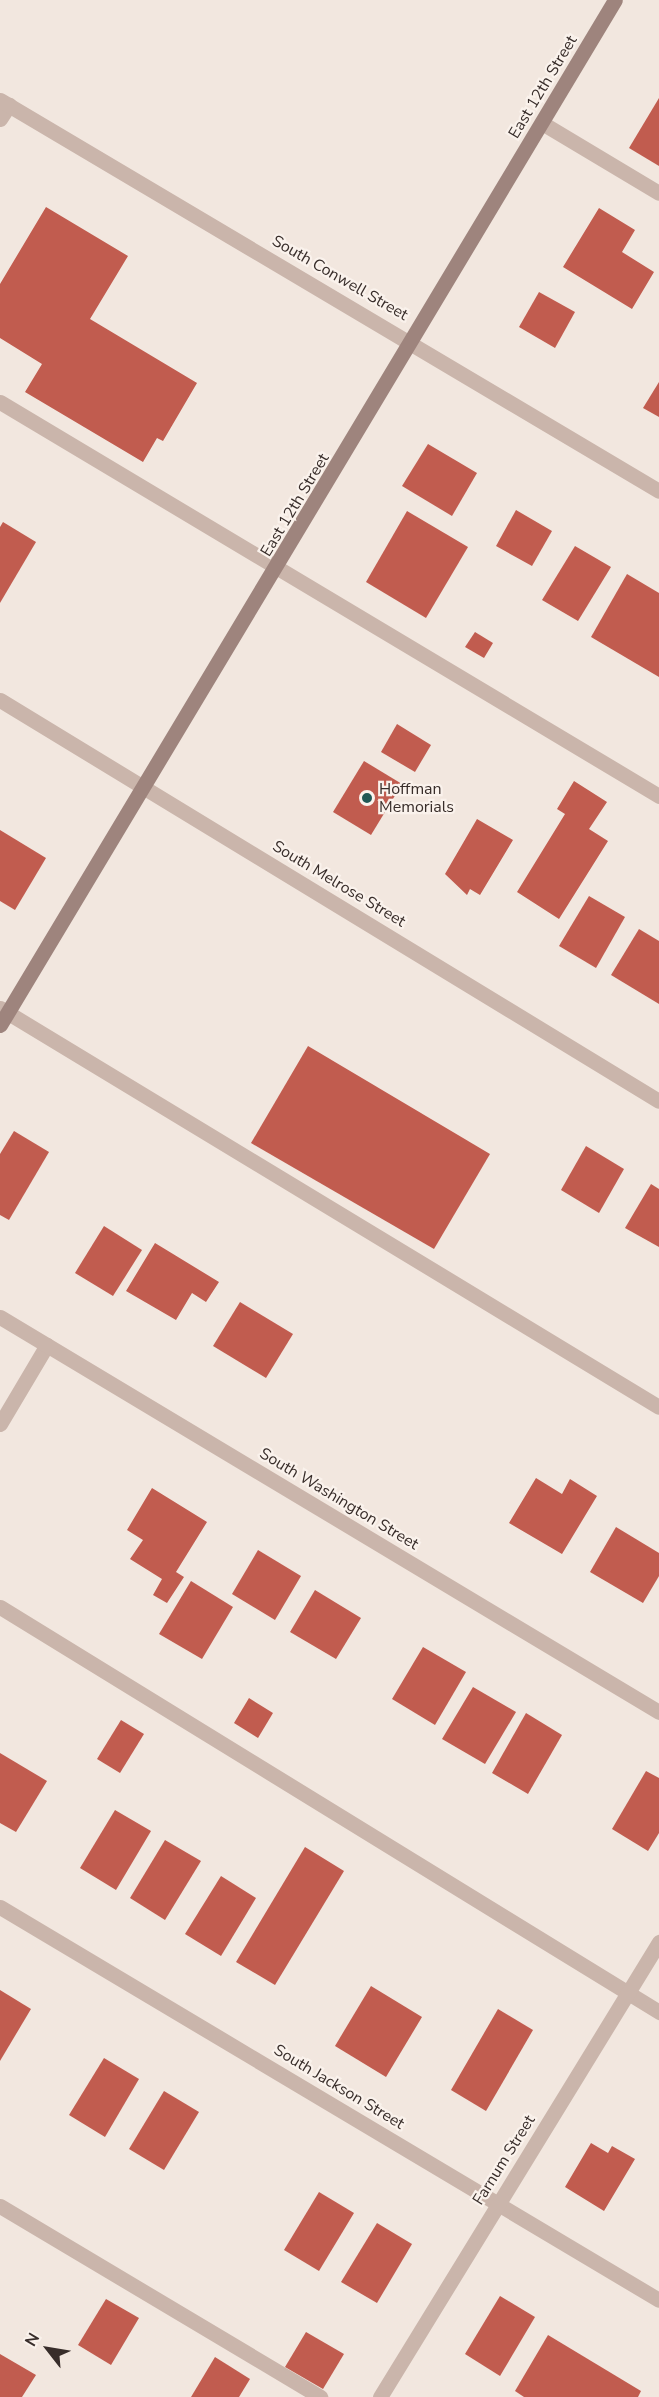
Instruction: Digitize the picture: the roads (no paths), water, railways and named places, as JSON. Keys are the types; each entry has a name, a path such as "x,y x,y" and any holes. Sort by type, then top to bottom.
{"street":[{"name":"East 12th Street","path":"3,1016 280,566 615,0"},
{"path":"0,119 4,103"},
{"name":"South Conwell Street","path":"4,103 413,341 659,491"},
{"path":"542,123 659,193"},
{"path":"0,402 280,566 659,796"},
{"name":"South Melrose Street","path":"0,700 659,1101"},
{"path":"3,1016 659,1407"},
{"name":"South Washington Street","path":"0,1317 659,1712"},
{"path":"0,1424 47,1345"},
{"path":"0,1607 659,2012"},
{"name":"South Jackson Street","path":"0,1907 659,2300"},
{"name":"Farnum Street","path":"380,2397 659,1942"},
{"path":"0,2206 320,2397"}],"place":[{"name":"Hoffman Memorials","path":"367,798"}]}
